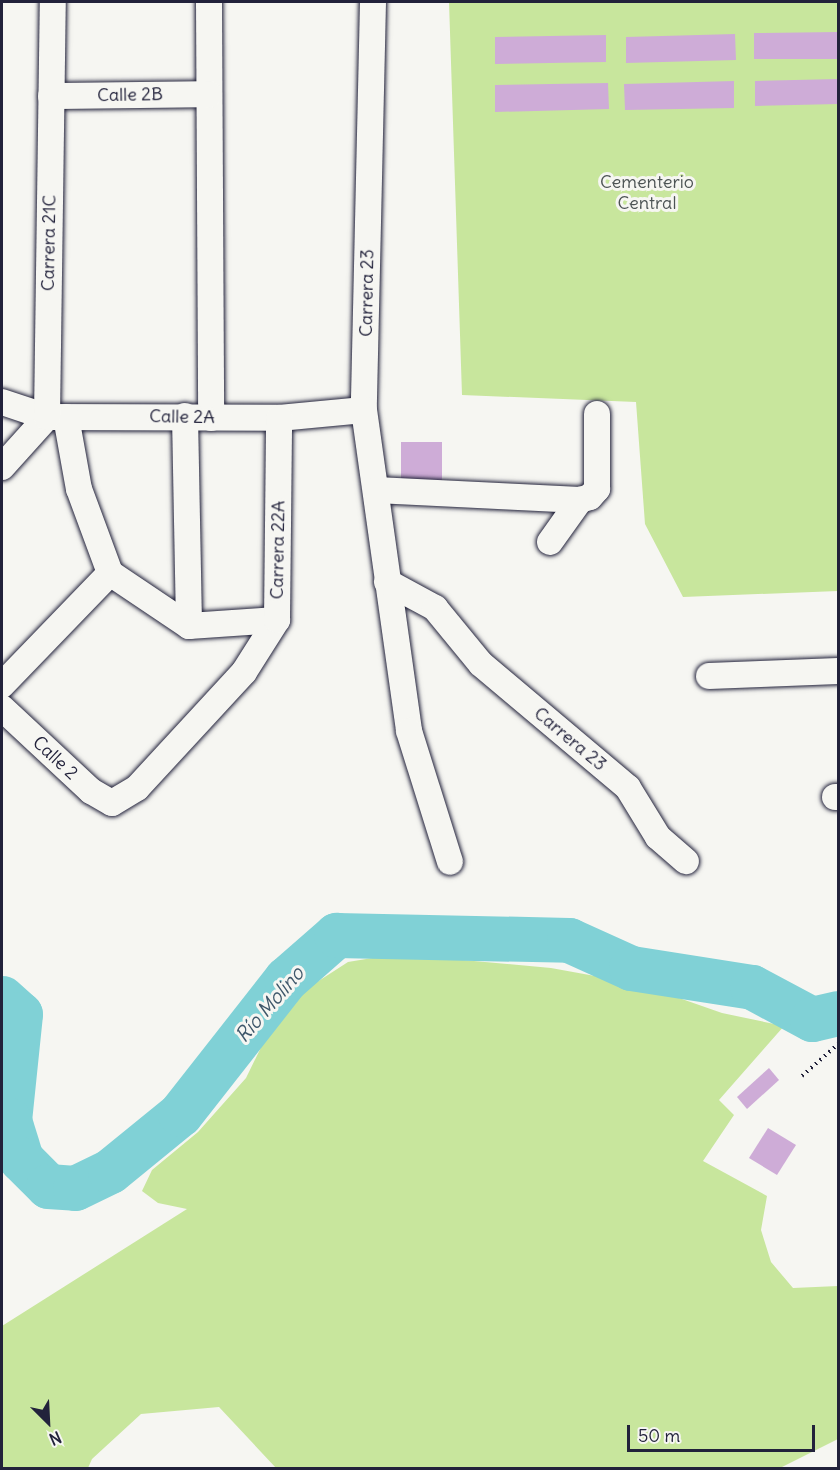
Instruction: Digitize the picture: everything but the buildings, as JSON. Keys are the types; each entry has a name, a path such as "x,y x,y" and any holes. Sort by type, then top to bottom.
{"street":[{"name":"Carrera 21C","path":"53,2 51,96 56,417 79,489 110,573"},
{"path":"209,2 211,418"},
{"name":"Carrera 23","path":"373,2 364,410 409,731 450,862"},
{"name":"Calle 2B","path":"51,96 209,94"},
{"name":"Calle 2A","path":"2,402 56,417 279,418 364,410"},
{"path":"550,542 580,500 597,489 597,414"},
{"path":"2,467 56,417"},
{"path":"185,417 189,626"},
{"name":"Carrera 22A","path":"112,803 137,788 243,672 277,620 279,418"},
{"path":"376,490 580,500"},
{"path":"2,685 110,573 189,626 277,620"},
{"name":"Carrera 23","path":"387,582 435,608 481,664 628,788 658,837 686,861"},
{"path":"709,676 838,671"},
{"name":"Calle 2","path":"2,708 91,791 112,803"}],"path":[{"path":"802,1076 838,1044"}],"green space":[{"name":"Cementerio Central","path":"449,2 838,2 838,591 683,597 645,524 636,402 462,395"},
{"path":"396,954 551,968 639,984 722,1013 784,1026 719,1100 734,1115 703,1161 767,1196 761,1230 771,1262 793,1288 838,1286 838,1439 780,1468 276,1468 219,1407 141,1414 92,1459 88,1468 2,1468 2,1326 187,1209 158,1203 142,1191 152,1170 198,1132 246,1078 270,1029 300,993 348,962"}],"waterway":[{"name":"Río Molino","path":"2,998 20,1014 9,1120 21,1159 48,1186 75,1188 110,1171 180,1114 286,979 336,935 569,940 631,968 752,987 812,1019 838,1013"}]}
